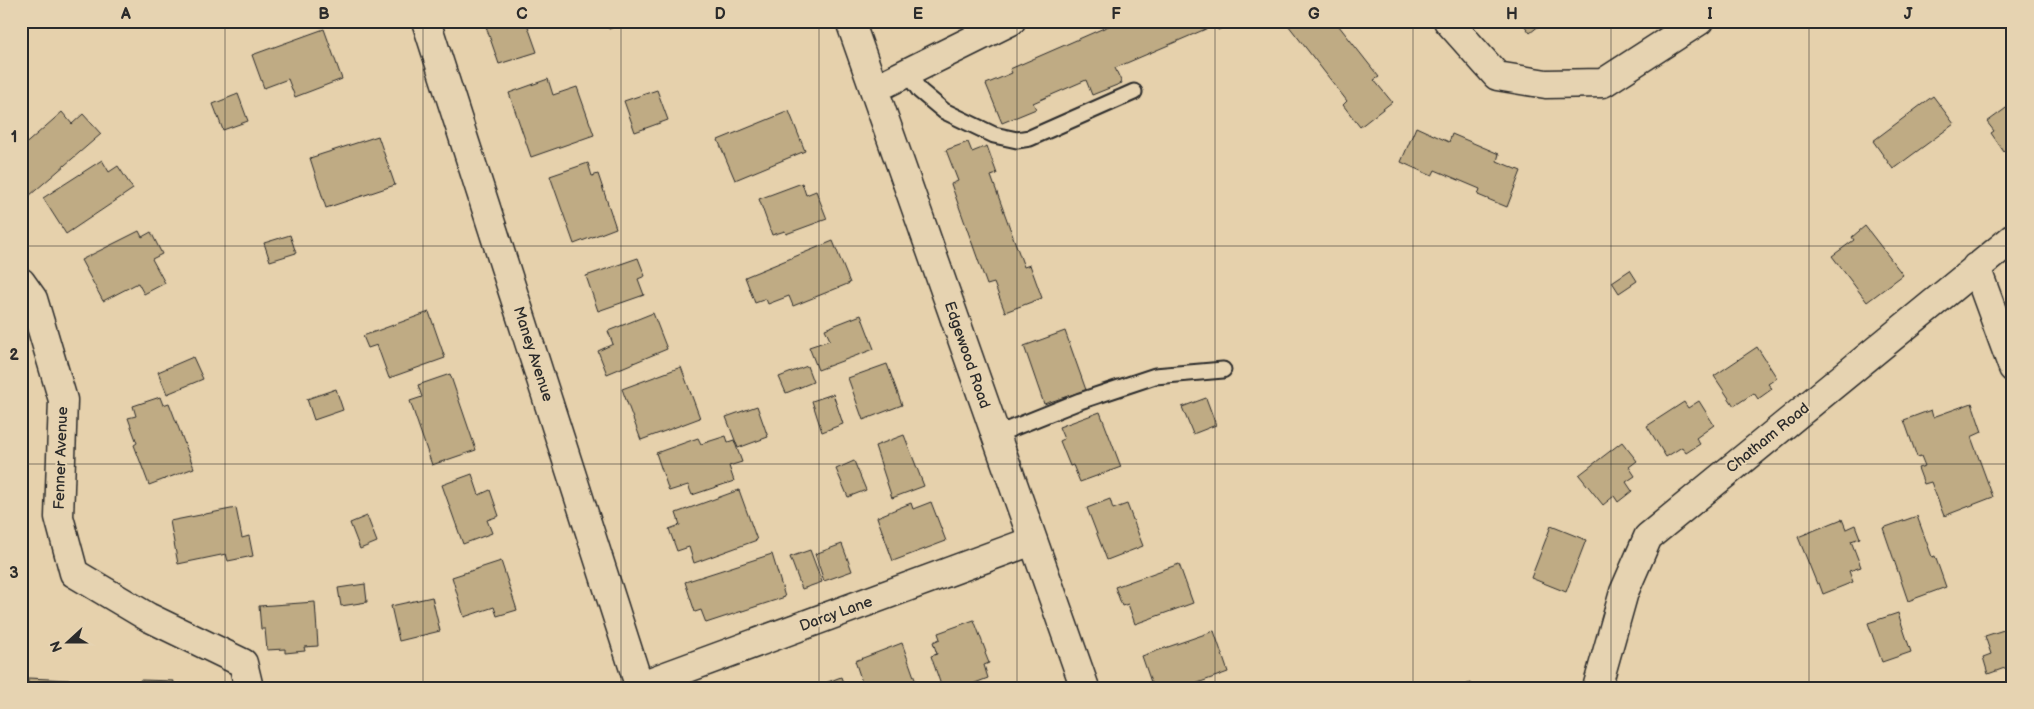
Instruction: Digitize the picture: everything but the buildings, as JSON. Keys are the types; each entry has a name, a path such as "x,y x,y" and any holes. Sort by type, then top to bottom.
{"street":[{"name":"Maney Avenue","path":"426,21 639,687"},
{"name":"Edgewood Road","path":"850,21 1085,688"},
{"path":"874,89 1011,21"},
{"path":"1448,21 1497,76 1546,84 1603,83 1699,21"},
{"name":"Chatham Road","path":"1597,688 1624,592 1648,537 2013,238"},
{"path":"1976,267 2013,368"},
{"name":"Fenner Avenue","path":"21,282 34,300 63,400 59,517 74,573 148,617 243,663 249,688"},
{"name":"Darcy Lane","path":"639,687 1032,541"}],"lane":[{"path":"907,73 920,91 944,111 994,135 1017,140 1030,138 1134,92"},
{"path":"995,435 1080,401 1155,376 1223,370"}]}
